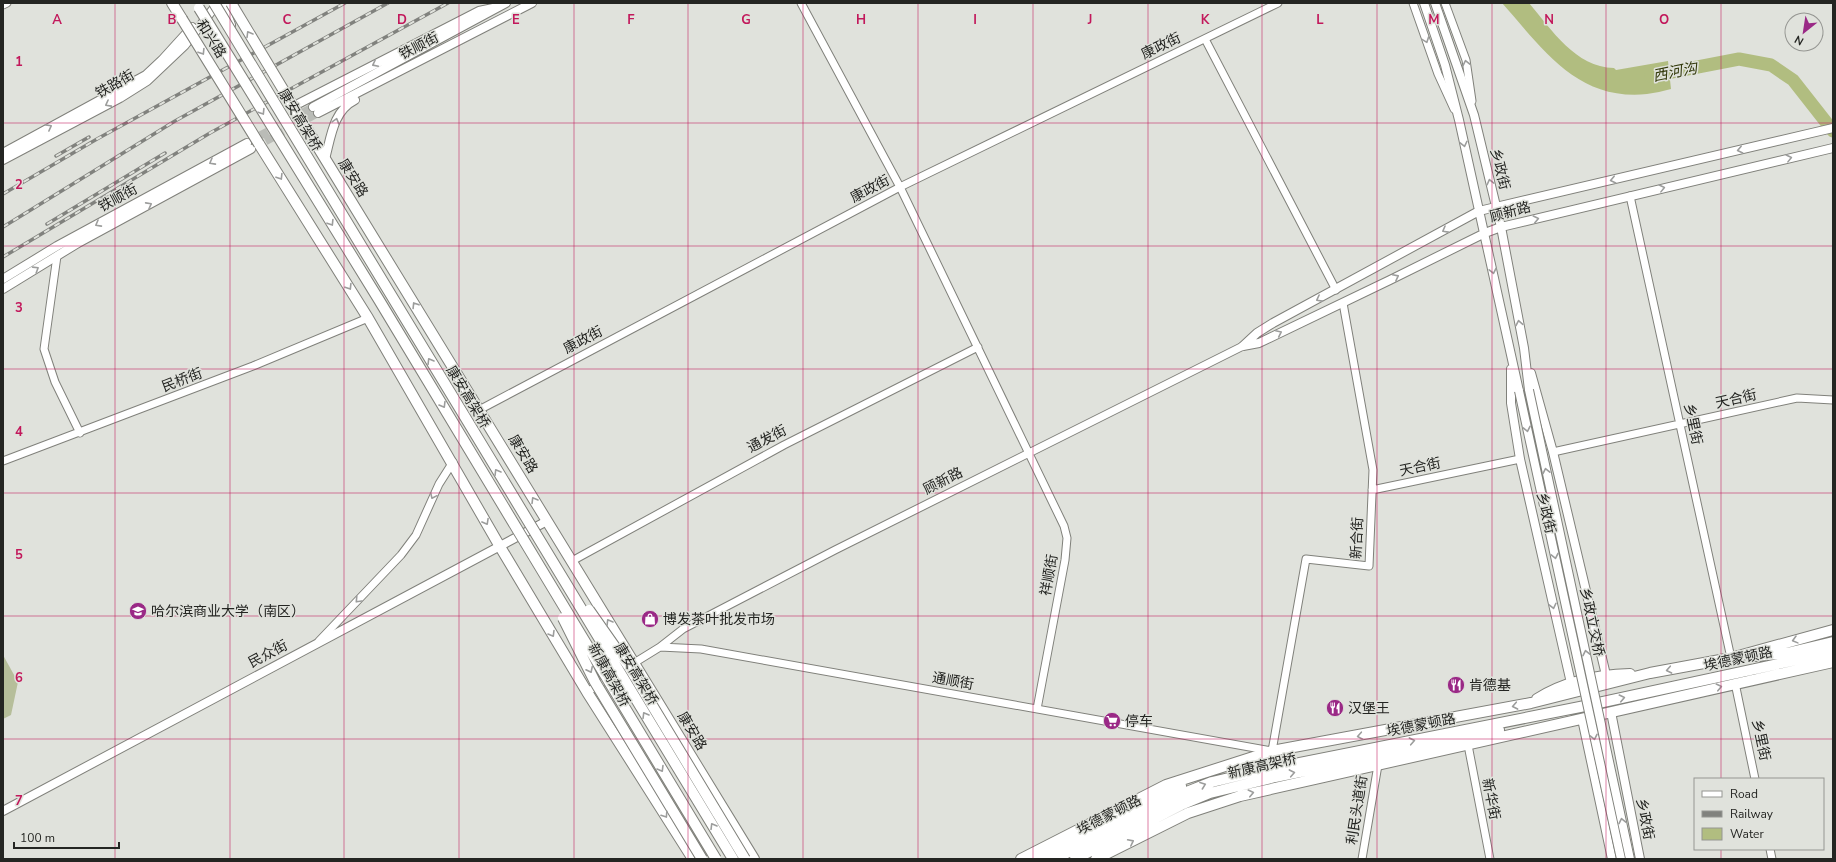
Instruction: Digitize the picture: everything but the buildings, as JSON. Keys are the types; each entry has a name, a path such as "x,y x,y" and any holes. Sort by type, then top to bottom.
{"highway":[{"name":"和兴路","path":"172,3 225,89 252,145"},
{"path":"177,3 182,19"},
{"name":"康安高架桥","path":"196,3 379,300 716,859"},
{"path":"213,3 237,41"},
{"path":"222,3 237,41"},
{"name":"康安路","path":"231,3 754,859"},
{"name":"康安高架桥","path":"237,41 510,494 733,859"},
{"path":"252,145 368,318 453,462 499,545 587,692 693,859"},
{"path":"510,494 548,545 587,608 628,667 745,859"},
{"name":"新康高架桥","path":"500,500 529,560 565,620 595,682 702,859"},
{"name":"埃德蒙顿路","path":"1022,859 1166,785 1272,752 1531,704 1650,674 1731,658 1833,630"},
{"path":"1807,654 1833,642"},
{"path":"1807,654 1833,652"},
{"name":"埃德蒙顿路","path":"1731,658 1787,653 1807,654"},
{"name":"埃德蒙顿路","path":"1055,859 1179,795 1212,782 1254,772 1580,707 1739,672 1807,654"},
{"name":"埃德蒙顿路","path":"1096,859 1188,813 1240,796 1378,765 1467,742 1582,719 1735,683 1833,662"},
{"path":"1739,672 1791,672"},
{"path":"1531,704 1552,690 1571,683 1606,675 1650,674"},
{"path":"1467,742 1580,707"},
{"name":"新康高架桥","path":"1075,859 1180,805 1210,793 1275,777 1467,742"},
{"name":"埃德蒙顿路","path":"1039,859 1200,775"}],"main road":[{"name":"铁路街","path":"3,153 146,75 189,31 213,3"},
{"name":"铁路街","path":"3,160 120,98 147,81 185,45 218,3"},
{"name":"铁顺街","path":"506,3 316,110 532,3"},
{"name":"乡政街","path":"1424,3 1445,65 1459,120 1519,391"},
{"name":"乡政街","path":"1435,3 1474,115 1501,227 1524,348 1529,390"},
{"path":"294,106 479,11 498,7"},
{"path":"325,159 338,114 346,104 490,28 503,17"},
{"name":"顾新路","path":"1243,346 1257,333 1274,323 1479,211 1833,128"},
{"name":"铁顺街","path":"3,279 57,246 252,145"},
{"path":"3,289 57,256 252,145"},
{"name":"顾新路","path":"1243,346 1259,342 1343,303 1485,233 1501,227 1833,148"},
{"name":"乡政街","path":"1510,348 1511,403 1520,459 1571,683"},
{"name":"乡政街","path":"1524,348 1552,452 1606,675"},
{"name":"乡政立交桥","path":"1529,390 1630,859"},
{"name":"乡政立交桥","path":"1519,391 1621,859"},
{"name":"民众街","path":"3,811 499,545 547,521"},
{"name":"乡政街","path":"1611,712 1640,859"},
{"path":"1582,719 1612,859"}],"street":[{"path":"3,5 7,3"},
{"name":"祥顺街","path":"801,3 900,187 1064,526 1067,538 1065,560 1037,709"},
{"name":"康政街","path":"480,410 900,187 1278,3"},
{"name":"乡政街","path":"1413,3 1438,74 1459,120"},
{"name":"乡政街","path":"1445,3 1466,60 1474,115"},
{"path":"1205,39 1336,290"},
{"name":"乡里街","path":"1630,196 1731,658"},
{"path":"57,256 44,349 55,382 80,433"},
{"name":"新合街","path":"1272,752 1306,558 1369,566 1373,470 1343,303"},
{"name":"民桥街","path":"3,461 253,366 368,318"},
{"name":"顾新路","path":"660,647 683,629 835,550 1028,452 1243,346"},
{"name":"通发街","path":"572,561 784,445 978,347"},
{"name":"天合街","path":"1552,452 1797,398 1833,400"},
{"name":"天合街","path":"1372,490 1520,459"},
{"path":"320,641 401,555 416,535 438,484 453,462"},
{"path":"587,692 660,647"},
{"name":"通顺街","path":"660,647 701,649 1272,752"},
{"name":"乡里街","path":"1735,683 1755,778"},
{"name":"新华街","path":"1467,742 1490,859"},
{"name":"利民头道街","path":"1362,859 1378,765"}],"shaded area":[{"path":"3,655 18,682 11,715 3,719"}],"water":[{"path":"1502,3 1529,3 1556,35 1576,54 1600,66 1614,68 1616,70 1668,61 1671,89 1647,94 1622,94 1601,89 1581,80 1547,54"}],"waterway":[{"name":"西河沟","path":"1651,76 1739,59 1771,65 1793,80 1833,131"}],"tunnel":[{"path":"250,141 313,107"},
{"path":"255,147 318,113"}],"railway":[{"path":"3,194 97,139 345,3"},
{"path":"3,227 175,121 388,3"},
{"path":"3,257 210,133 448,3"},
{"path":"56,156 89,137"},
{"path":"47,224 165,153"}],"place":[{"name":"哈尔滨商业大学（南区）","path":"138,611"},
{"name":"博发茶叶批发市场","path":"650,619"},
{"name":"肯德基","path":"1456,685"},
{"name":"汉堡王","path":"1335,708"},
{"name":"停车","path":"1112,721"}]}
